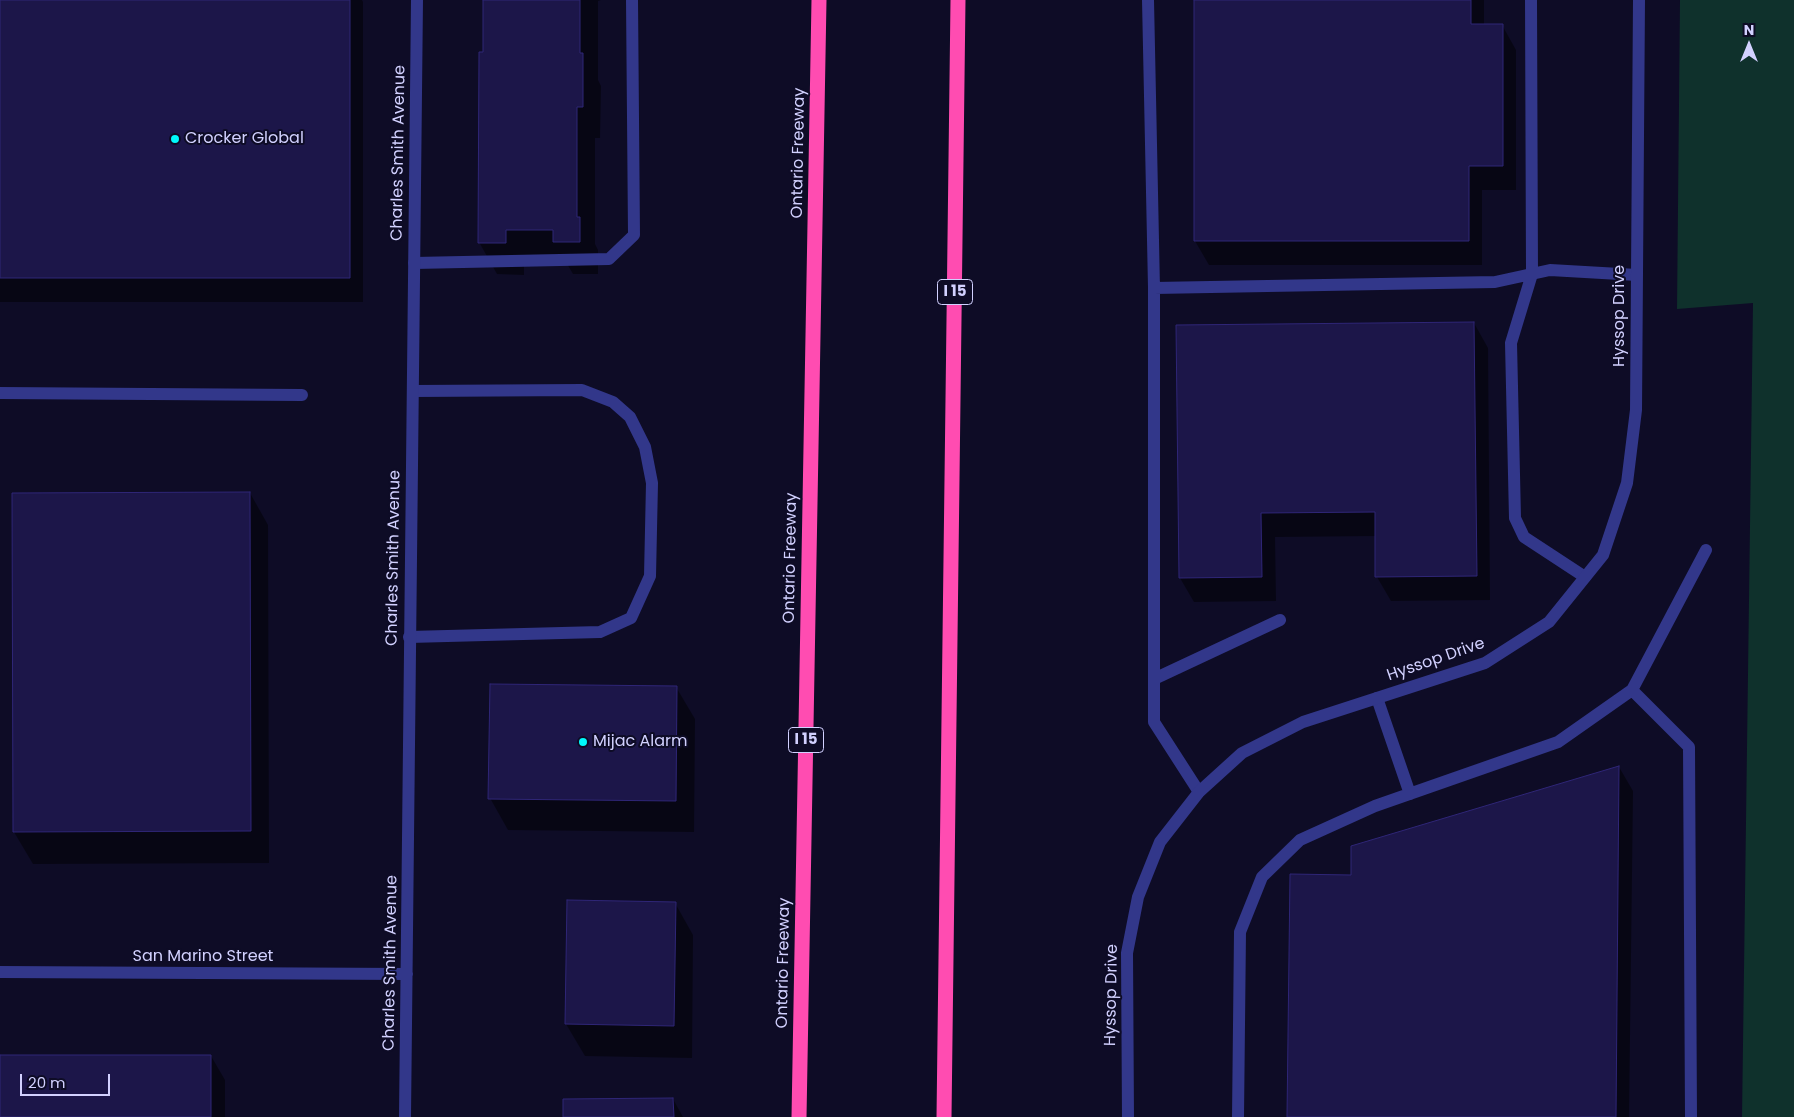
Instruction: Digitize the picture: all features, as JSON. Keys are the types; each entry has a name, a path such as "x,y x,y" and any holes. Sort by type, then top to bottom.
{"highway":[{"name":"Ontario Freeway","path":"799,1117 819,0"},
{"name":"I 15","path":"944,1117 958,0"}],"street":[{"name":"Charles Smith Avenue","path":"405,1117 417,0"},
{"path":"414,263 609,259 634,235 632,0"},
{"path":"1148,0 1154,288 1154,722 1198,792"},
{"path":"1531,0 1532,274 1511,343 1515,518 1524,537 1585,577"},
{"name":"Hyssop Drive","path":"1128,1117 1126,953 1136,906 1160,842 1198,792 1242,753 1302,722 1485,663 1549,622 1603,555 1627,483 1636,410 1639,0"},
{"path":"1154,288 1495,282 1550,270 1637,275"},
{"path":"409,637 600,632 631,618 650,576 652,483 645,447 630,417 613,402 582,390 413,391"},
{"path":"0,393 302,395"},
{"path":"1238,1117 1240,932 1262,877 1300,840 1374,806 1558,742 1632,690 1706,550"},
{"path":"1154,679 1280,620"},
{"path":"1632,690 1690,747 1691,1117"},
{"path":"1377,698 1410,794"},
{"name":"San Marino Street","path":"0,972 407,974"}],"green space":[{"path":"1680,0 1794,0 1794,1117 1742,1117 1753,303 1677,309"}],"building":[{"name":"Crocker Global","path":"0,0 350,0 350,278 0,278"},
{"path":"483,0 580,0 580,53 583,53 583,107 577,107 577,217 580,217 580,242 553,242 553,230 506,230 506,243 478,243 479,52 483,52"},
{"path":"1194,0 1471,0 1471,24 1503,24 1503,166 1469,166 1469,241 1194,241"},
{"path":"1474,322 1477,576 1375,577 1375,512 1261,513 1262,577 1179,578 1176,325"},
{"path":"250,492 251,831 13,832 12,493"},
{"name":"Mijac Alarm","path":"490,684 677,686 676,801 488,799"},
{"path":"1619,766 1616,1117 1287,1117 1290,874 1351,875 1351,846"},
{"path":"567,900 676,902 674,1026 565,1024"},
{"path":"0,1055 211,1055 211,1117 0,1117"},
{"path":"673,1098 674,1117 563,1117 563,1099"}],"place":[{"name":"Crocker Global","path":"175,139"},
{"name":"Mijac Alarm","path":"583,742"}]}
